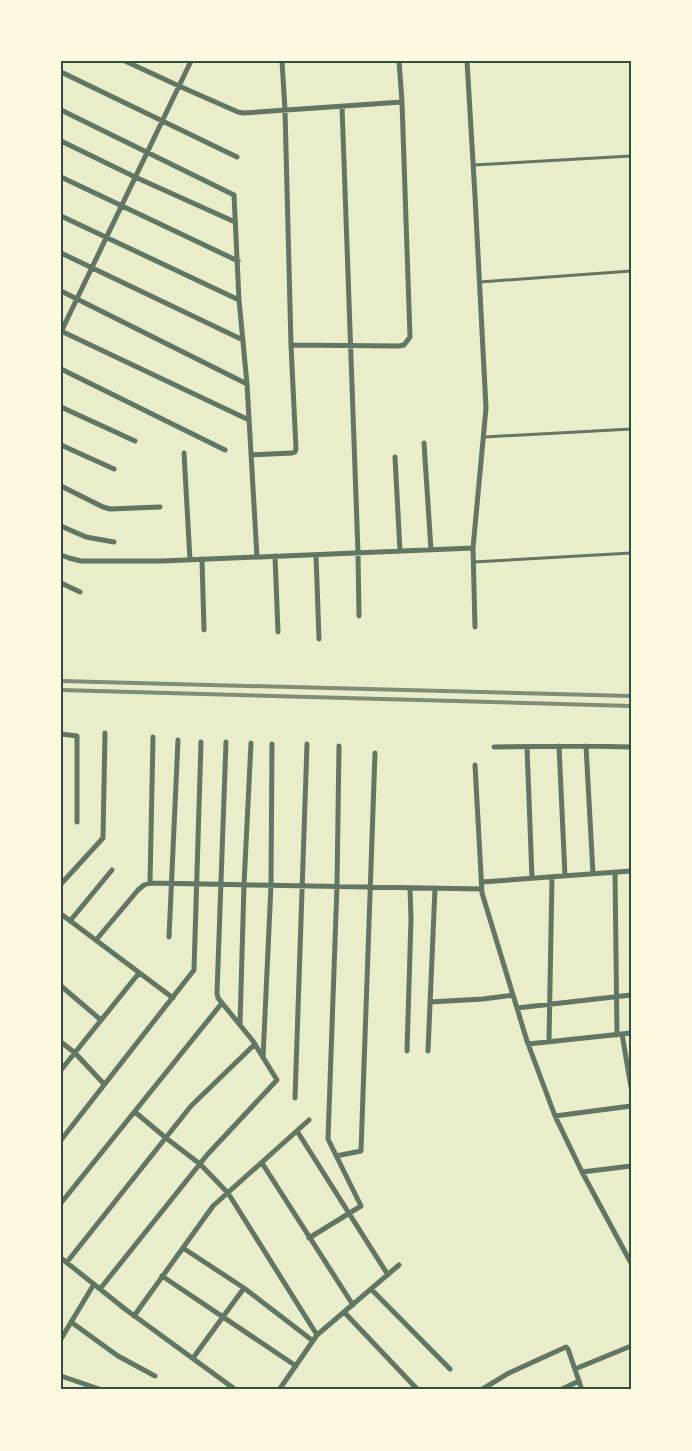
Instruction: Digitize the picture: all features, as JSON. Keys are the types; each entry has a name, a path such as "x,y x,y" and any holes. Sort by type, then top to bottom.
{"street":[{"path":"125,61 238,112 248,113 402,102"},
{"path":"191,61 61,331 249,420"},
{"path":"251,455 292,453 295,452 296,448 282,61"},
{"path":"291,345 400,346 404,345 410,337 400,61"},
{"path":"466,61 486,408 473,548 475,627"},
{"path":"61,72 237,157"},
{"path":"342,106 359,616"},
{"path":"61,110 234,194 256,557"},
{"path":"61,141 135,177 236,222"},
{"path":"61,178 238,261"},
{"path":"61,216 107,236 239,300"},
{"path":"61,252 243,340"},
{"path":"61,291 247,384"},
{"path":"61,369 225,450"},
{"path":"61,406 135,442"},
{"path":"424,443 431,550"},
{"path":"61,445 114,469"},
{"path":"184,452 190,560"},
{"path":"395,457 400,551"},
{"path":"61,486 110,509 160,507"},
{"path":"61,526 86,537 114,542"},
{"path":"61,555 81,561 190,560 473,548"},
{"path":"316,555 320,639"},
{"path":"275,556 278,632"},
{"path":"202,559 204,630"},
{"path":"61,583 80,592"},
{"path":"61,884 103,838 105,733"},
{"path":"61,734 74,735 78,738 77,822"},
{"path":"150,883 153,737"},
{"path":"170,937 178,740"},
{"path":"61,1140 194,970 201,742"},
{"path":"100,1289 200,1164 277,1081 277,1078 255,1044 218,998 226,742"},
{"path":"240,1024 251,743"},
{"path":"263,1058 271,885 272,744"},
{"path":"294,1098 308,744"},
{"path":"310,1238 361,1206 328,1139 337,886 339,746"},
{"path":"559,746 565,876"},
{"path":"586,746 593,874"},
{"path":"494,747 631,747"},
{"path":"527,747 532,878"},
{"path":"336,1156 361,1151 375,753"},
{"path":"475,765 482,889 528,1044 555,1116 582,1172 631,1264"},
{"path":"70,921 112,870"},
{"path":"482,882 631,871"},
{"path":"614,872 616,997 620,1034 631,1087"},
{"path":"549,1042 552,877"},
{"path":"96,940 138,890 150,883 482,889"},
{"path":"407,1051 411,919 410,888"},
{"path":"428,1051 435,888"},
{"path":"61,914 173,998"},
{"path":"61,1070 139,973"},
{"path":"61,986 101,1020"},
{"path":"430,1002 513,995"},
{"path":"517,1008 631,995"},
{"path":"61,1203 222,1003"},
{"path":"528,1044 631,1033"},
{"path":"61,1042 75,1053 104,1084"},
{"path":"67,1262 191,1106 255,1044"},
{"path":"555,1116 631,1106"},
{"path":"135,1112 200,1164 228,1193 317,1335"},
{"path":"134,1316 213,1206 308,1120"},
{"path":"296,1131 388,1275"},
{"path":"262,1162 352,1305"},
{"path":"582,1172 631,1166"},
{"path":"183,1248 244,1288 313,1341"},
{"path":"61,1258 134,1316 236,1390"},
{"path":"279,1390 317,1335 399,1266"},
{"path":"162,1276 296,1366"},
{"path":"61,1339 94,1284"},
{"path":"193,1358 244,1288"},
{"path":"371,1289 450,1369"},
{"path":"344,1312 418,1390"},
{"path":"71,1322 118,1356 155,1376"},
{"path":"575,1369 631,1346"},
{"path":"481,1390 509,1372 564,1347 568,1349 582,1390"},
{"path":"61,1376 102,1390"},
{"path":"560,1390 579,1381"}],"lane":[{"path":"473,165 631,156"},
{"path":"480,282 631,271"},
{"path":"484,437 631,429"},
{"path":"473,562 631,553"}],"railway":[{"path":"61,681 631,696"},
{"path":"61,690 631,706"}]}
